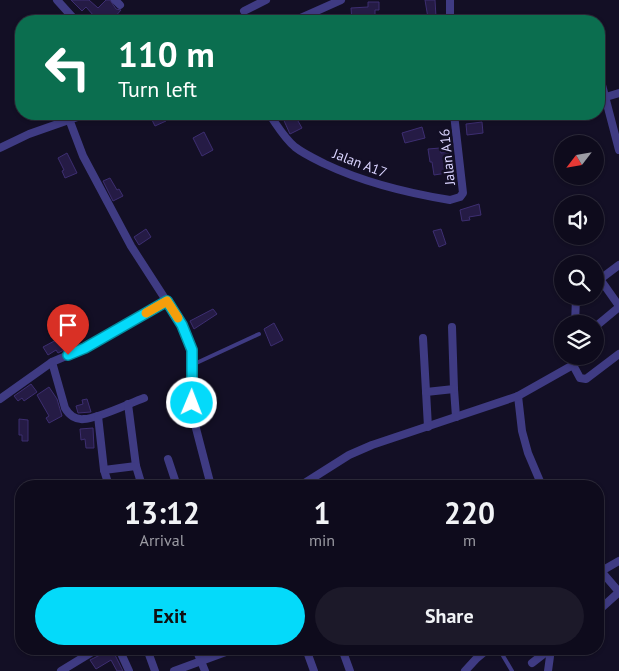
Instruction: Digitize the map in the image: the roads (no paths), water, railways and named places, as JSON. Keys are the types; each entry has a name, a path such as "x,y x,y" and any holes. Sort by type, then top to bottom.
{"street":[{"path":"57,0 71,15"},
{"path":"244,10 266,0"},
{"path":"305,15 329,2 342,0"},
{"path":"450,0 450,15"},
{"path":"606,97 619,93"},
{"path":"605,94 617,131 619,150"},
{"path":"0,148 29,134 66,120"},
{"path":"69,120 83,156 131,246 167,301 188,338 192,350 192,413 209,480"},
{"name":"Jalan A17","path":"273,120 284,136 296,148 347,174 379,185 434,198 450,200 460,197"},
{"name":"Jalan A16","path":"455,120 463,188 463,193 460,197"},
{"path":"604,276 619,265"},
{"path":"604,289 619,307 604,320"},
{"path":"0,399 52,362 85,348 167,301"},
{"path":"452,327 456,417"},
{"path":"423,338 428,427"},
{"path":"575,365 580,378 586,379 619,354"},
{"path":"52,362 64,408 69,415 84,420 144,398"},
{"path":"309,480 349,455 372,445 518,396 565,365"},
{"path":"426,392 454,389"},
{"path":"518,396 522,430 528,453 539,480"},
{"path":"128,404 136,466 140,480"},
{"path":"98,416 104,470 107,480"},
{"path":"168,460 175,480"},
{"path":"104,470 136,466"},
{"path":"604,569 619,561"},
{"path":"604,577 619,592 604,606"},
{"path":"61,671 87,655"},
{"path":"122,655 129,671"},
{"path":"149,655 155,671"},
{"path":"199,655 205,671"},
{"path":"174,671 216,655"},
{"path":"308,655 314,671"},
{"path":"344,655 350,671"},
{"path":"465,671 481,655"},
{"path":"532,664 543,655"},
{"path":"548,671 549,655"}],"lane":[{"path":"192,365 259,334"},
{"path":"503,655 512,671"}]}
